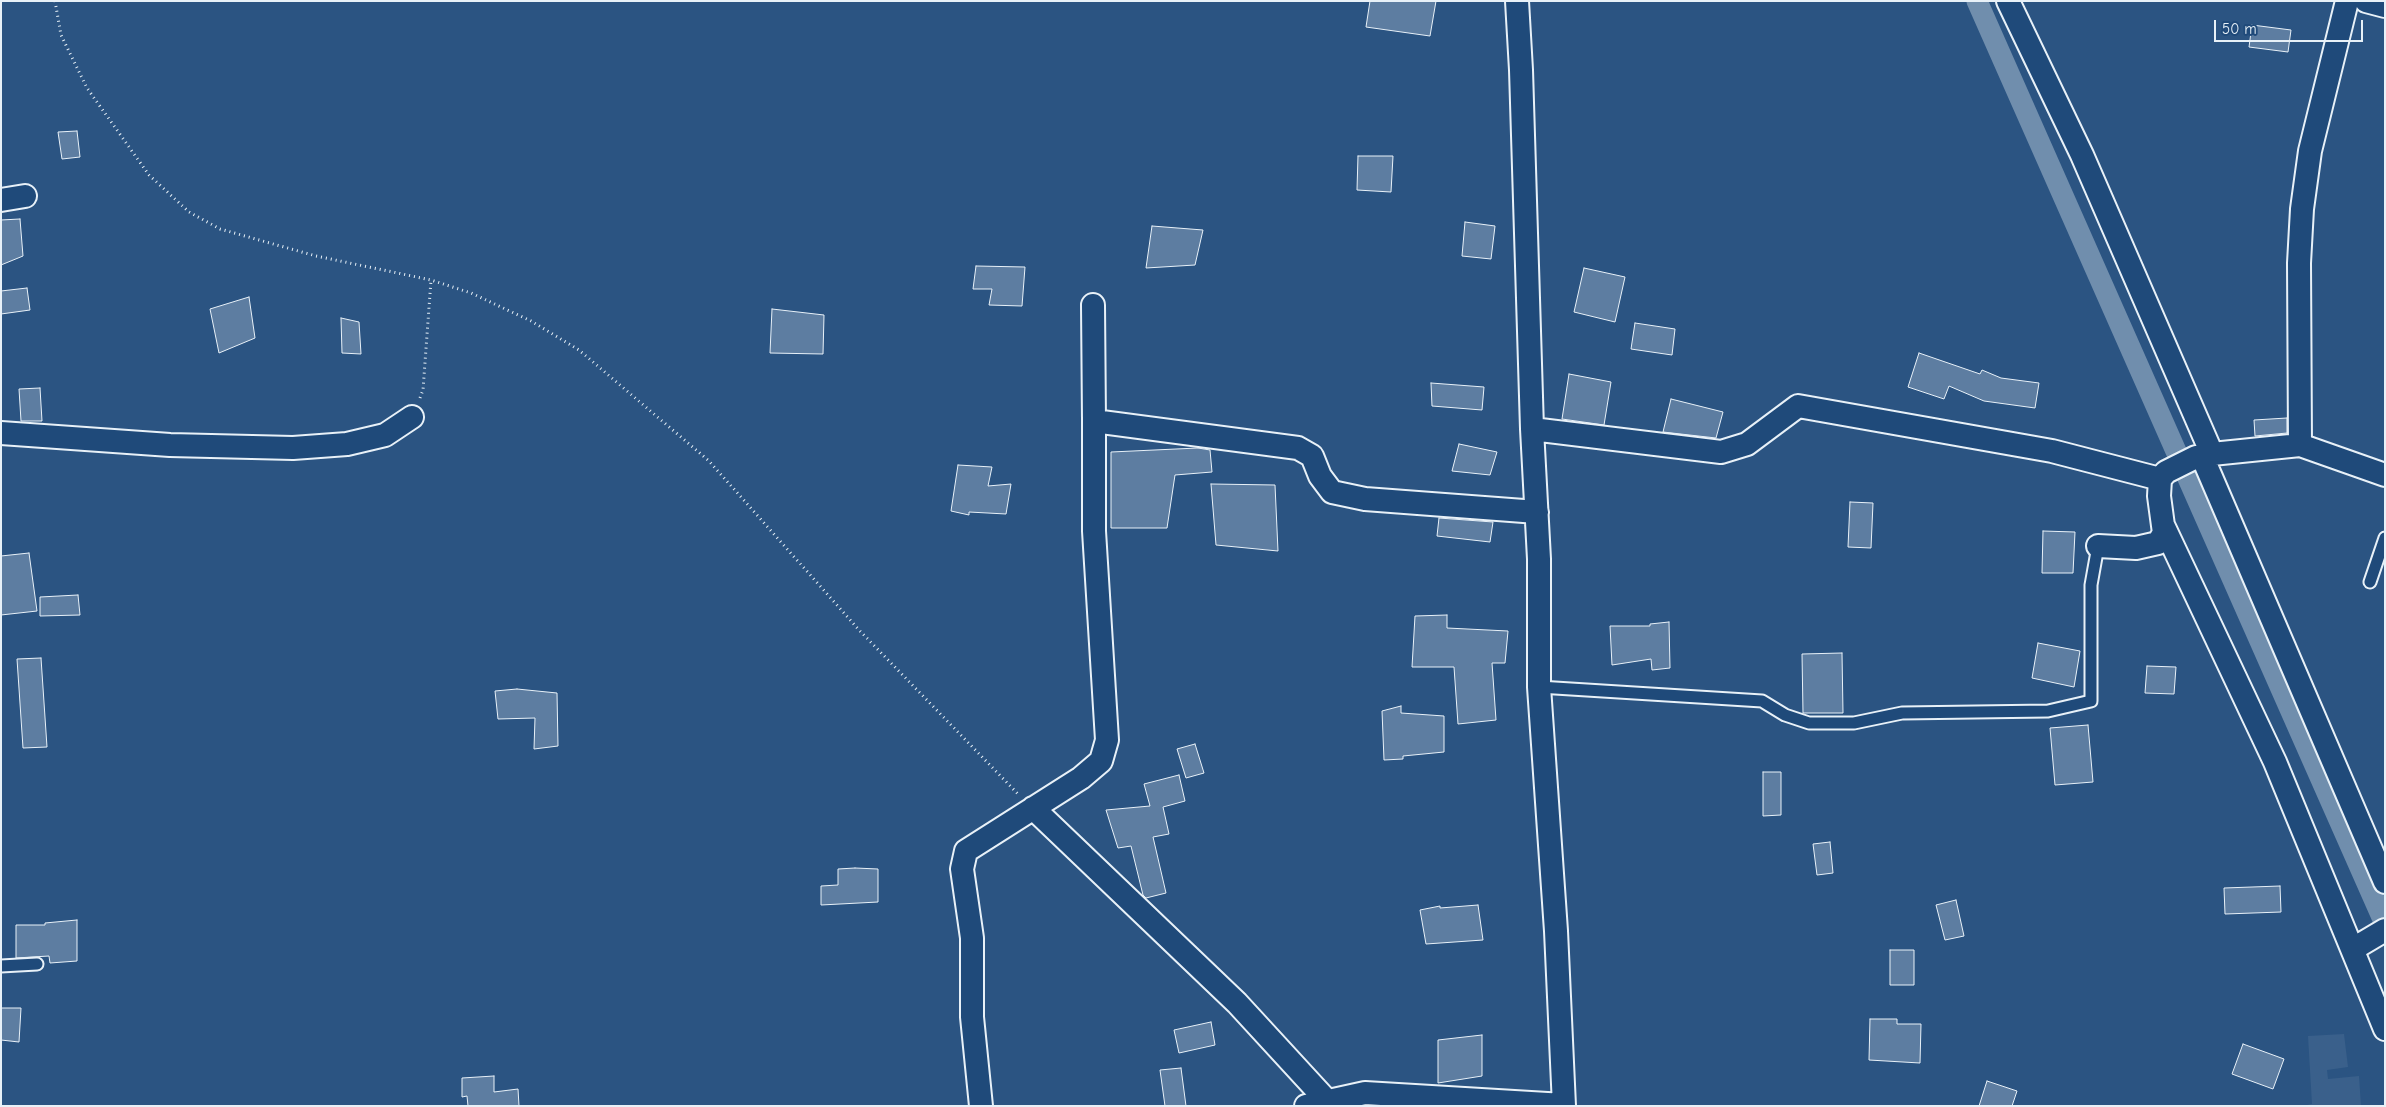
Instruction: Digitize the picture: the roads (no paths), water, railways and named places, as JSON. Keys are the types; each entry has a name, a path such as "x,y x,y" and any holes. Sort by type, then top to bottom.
{"street":[{"path":"1306,1106 1365,1093 1564,1105 1556,931 1539,687 1539,559 1532,429 1521,70 1517,1"},
{"path":"2008,1 2082,155 2204,456 2385,882"},
{"path":"2300,445 2299,263 2302,209 2310,151 2347,1"},
{"path":"2366,1 2385,6"},
{"path":"1,200 24,196"},
{"path":"980,1106 972,1017 972,938 962,869 966,851 1081,778 1101,761 1107,740 1094,531 1093,305"},
{"path":"1532,429 1721,452 1747,444 1798,406 2052,451 2163,475 2204,456 2300,445 2385,475"},
{"path":"1,433 170,445 293,448 347,444 385,435 412,417"},
{"path":"1094,421 1298,448 1312,456 1320,476 1332,492 1365,499 1537,512"},
{"path":"2098,546 2150,546 2158,544 2162,538 2163,525 2159,496 2163,475"},
{"path":"2163,525 2275,762 2385,1029"},
{"path":"1033,808 1237,1003 1328,1102"},
{"path":"2353,949 2380,932"}],"lane":[{"path":"2370,582 2385,538"},
{"path":"1539,687 1762,701 1785,715 1810,723 1854,723 1902,713 2048,711 2092,701 2091,585 2098,546"},
{"path":"1,966 36,964"}],"waterway":[{"path":"1977,1 2385,924"}]}
